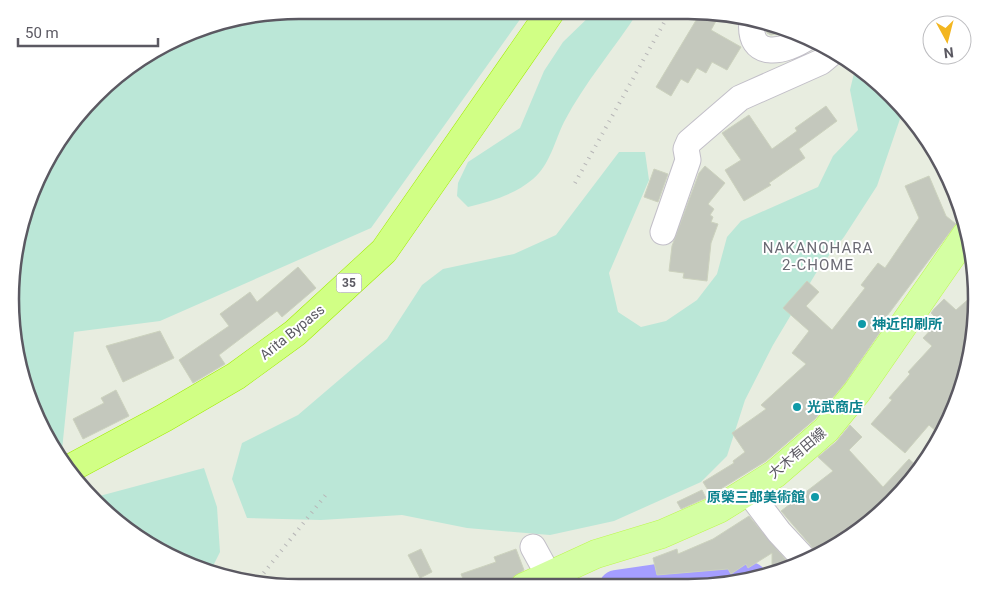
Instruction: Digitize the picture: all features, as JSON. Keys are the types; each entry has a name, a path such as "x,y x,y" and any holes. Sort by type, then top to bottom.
{"highway":[{"name":"Arita Bypass","path":"74,466 164,418 236,376 295,333 384,251 546,19"}],"main road":[{"name":"大木有田線","path":"554,579 596,554 662,534 719,509 774,474 826,430 858,392 962,240"}],"street":[{"path":"751,26 756,42 761,48 770,52 780,51 799,42"},
{"path":"663,232 688,160 686,149 689,142 740,98 821,62 828,56"},
{"path":"748,490 780,532 801,555"},
{"path":"533,547 551,579"}],"green space":[{"path":"281,19 520,19 371,228 160,321 74,332 62,449 40,406 24,354 19,317 19,281 24,244 40,192 66,143 88,114 114,88 143,66 192,40 226,28 262,21"},
{"path":"587,19 633,19 572,107 548,160 539,173 526,185 510,193 494,200 468,207 457,196 458,183 468,162 520,128 544,71 563,42"},
{"path":"854,73 873,88 901,116 877,186 844,237 819,268 773,345 745,400 727,456 701,482 614,521 550,535 467,528 402,515 321,520 247,518 232,479 242,443 298,415 387,339 422,285 443,269 514,254 556,235 619,152 645,152 649,180 609,273 618,312 641,327 666,321 697,300 717,274 727,237 741,221 818,187 833,156 858,130 850,90"},
{"path":"204,468 217,507 220,552 213,566 192,558 159,542 128,521 100,496"}],"building":[{"path":"697,19 716,20 711,30 741,47 727,70 712,62 706,73 697,68 688,83 681,79 671,96 656,87"},
{"path":"767,30 777,34 771,35 767,33"},
{"path":"826,106 837,121 799,149 805,158 769,183 771,185 744,201 725,170 741,160 722,133 749,115 772,149 797,131 795,128"},
{"path":"705,166 725,183 708,204 714,209 710,215 713,217 711,222 718,224 711,243 707,281 683,278 684,273 669,271 672,246 699,173"},
{"path":"654,169 668,174 658,202 644,197"},
{"path":"929,176 946,216 956,224 884,320 887,322 845,383 815,419 766,461 711,495 703,482 734,463 733,461 745,452 732,433 766,409 761,405 806,364 792,353 809,331 783,308 807,281 819,292 806,306 832,330 865,288 861,285 878,263 885,268 919,218 905,186"},
{"path":"298,267 316,288 282,317 277,311 219,355 225,364 193,383 179,360 229,326 220,314 250,292 257,302"},
{"path":"944,299 956,310 968,300 968,317 963,354 947,406 935,431 929,425 905,453 871,424 892,400 889,398 910,374 908,372 932,346 923,338 939,321 931,313"},
{"path":"160,331 174,358 123,382 106,346"},
{"path":"116,390 129,416 83,439 73,419 104,403 101,398"},
{"path":"850,425 862,437 849,450 883,487 909,459 914,464 899,484 873,510 844,532 814,549 781,511 833,471 818,457 836,442"},
{"path":"702,490 706,498 681,509 677,502"},
{"path":"749,516 787,561 772,566 772,553 748,568 746,564 731,574 728,569 657,575 653,558 677,549 678,554 713,539"},
{"path":"421,549 432,572 420,578 408,555"},
{"path":"516,549 524,570 511,579 463,579 461,574 496,562 494,557"}],"railway":[{"path":"575,183 666,19"},
{"path":"261,577 328,492"}],"place":[{"name":"神近印刷所","path":"862,324"},
{"name":"光武商店","path":"797,407"},
{"name":"原榮三郎美術館","path":"815,497"}],"district":[{"name":"NAKANOHARA 2-CHOME","path":"818,256"}]}
